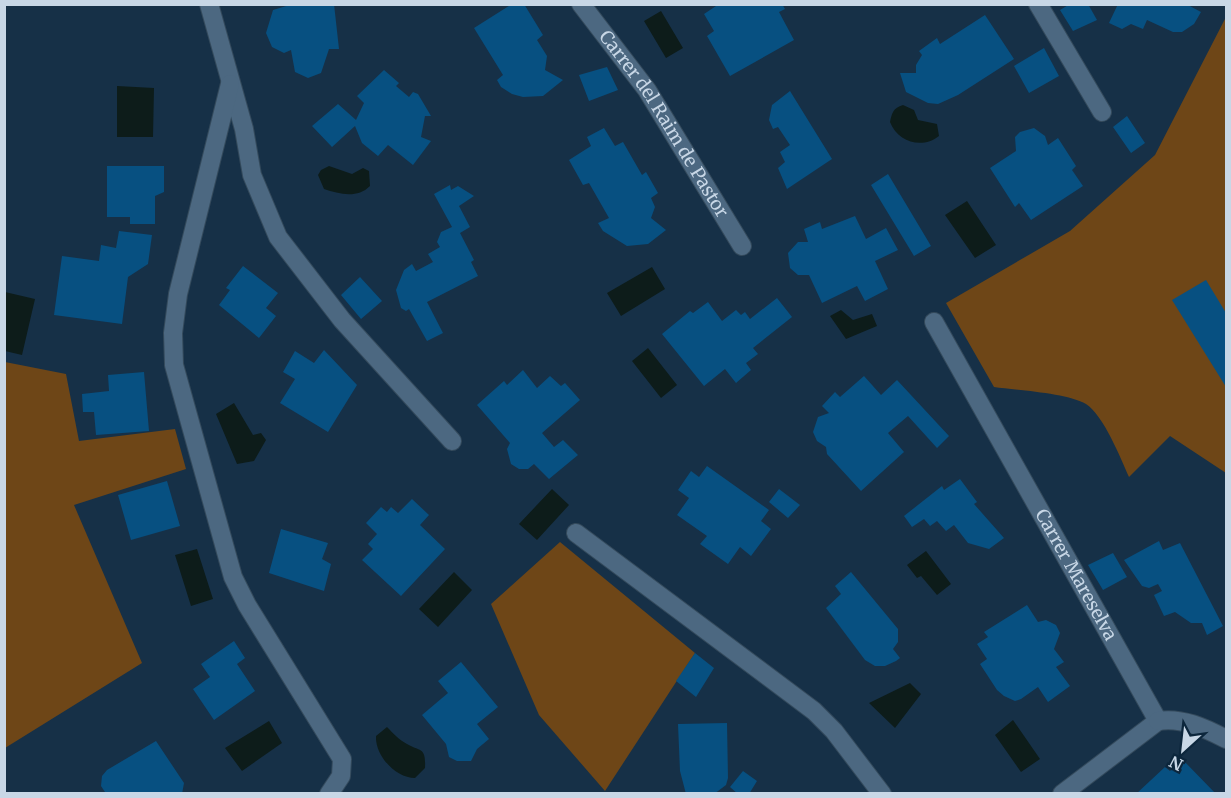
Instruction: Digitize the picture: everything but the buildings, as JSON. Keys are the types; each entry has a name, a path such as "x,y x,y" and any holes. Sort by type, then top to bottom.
{"street":[{"path":"209,4 244,129 252,175 278,237 342,320 452,441"},
{"name":"Carrer del Raim de Pastor","path":"581,4 647,90 742,246"},
{"path":"1038,4 1102,112"},
{"path":"230,84 178,294 173,333 174,365 233,578 342,759 341,776 329,794"},
{"name":"Carrer Mareselva","path":"934,322 1158,721"},
{"path":"576,533 814,711 834,731 882,794"},
{"path":"1062,794 1158,721 1172,719 1227,739"}],"shaded area":[{"path":"661,11 683,48 666,58 644,21"},
{"path":"1226,17 1226,473 1170,436 1129,477 1105,427 1086,404 1067,397 994,387 946,303 1070,231 1155,155"},
{"path":"117,86 154,88 153,137 117,137"},
{"path":"903,105 914,110 918,120 937,124 939,136 919,143 899,135 890,122 894,111"},
{"path":"329,166 352,174 363,168 369,171 370,186 354,194 342,194 324,189 318,175 321,170"},
{"path":"967,201 996,245 975,258 945,215"},
{"path":"652,267 665,289 621,316 607,293"},
{"path":"5,292 35,299 22,355 5,351"},
{"path":"841,310 853,320 872,314 877,326 846,339 830,316"},
{"path":"648,348 677,385 661,398 632,361"},
{"path":"5,362 66,374 79,441 175,429 186,469 74,505 142,663 5,748"},
{"path":"234,403 253,435 261,433 266,440 254,461 237,464 216,414"},
{"path":"552,489 569,505 537,540 519,524"},
{"path":"560,542 695,653 605,791 539,715 491,604"},
{"path":"197,549 213,599 191,606 175,555"},
{"path":"926,551 951,584 937,595 921,576 917,578 907,565"},
{"path":"454,572 472,590 438,627 419,609"},
{"path":"910,683 921,694 895,728 869,703"},
{"path":"1013,720 1040,759 1021,772 995,735"},
{"path":"269,721 282,743 242,771 225,748"},
{"path":"387,727 401,740 422,751 425,757 425,768 415,778 394,770 379,751 376,736"}]}
